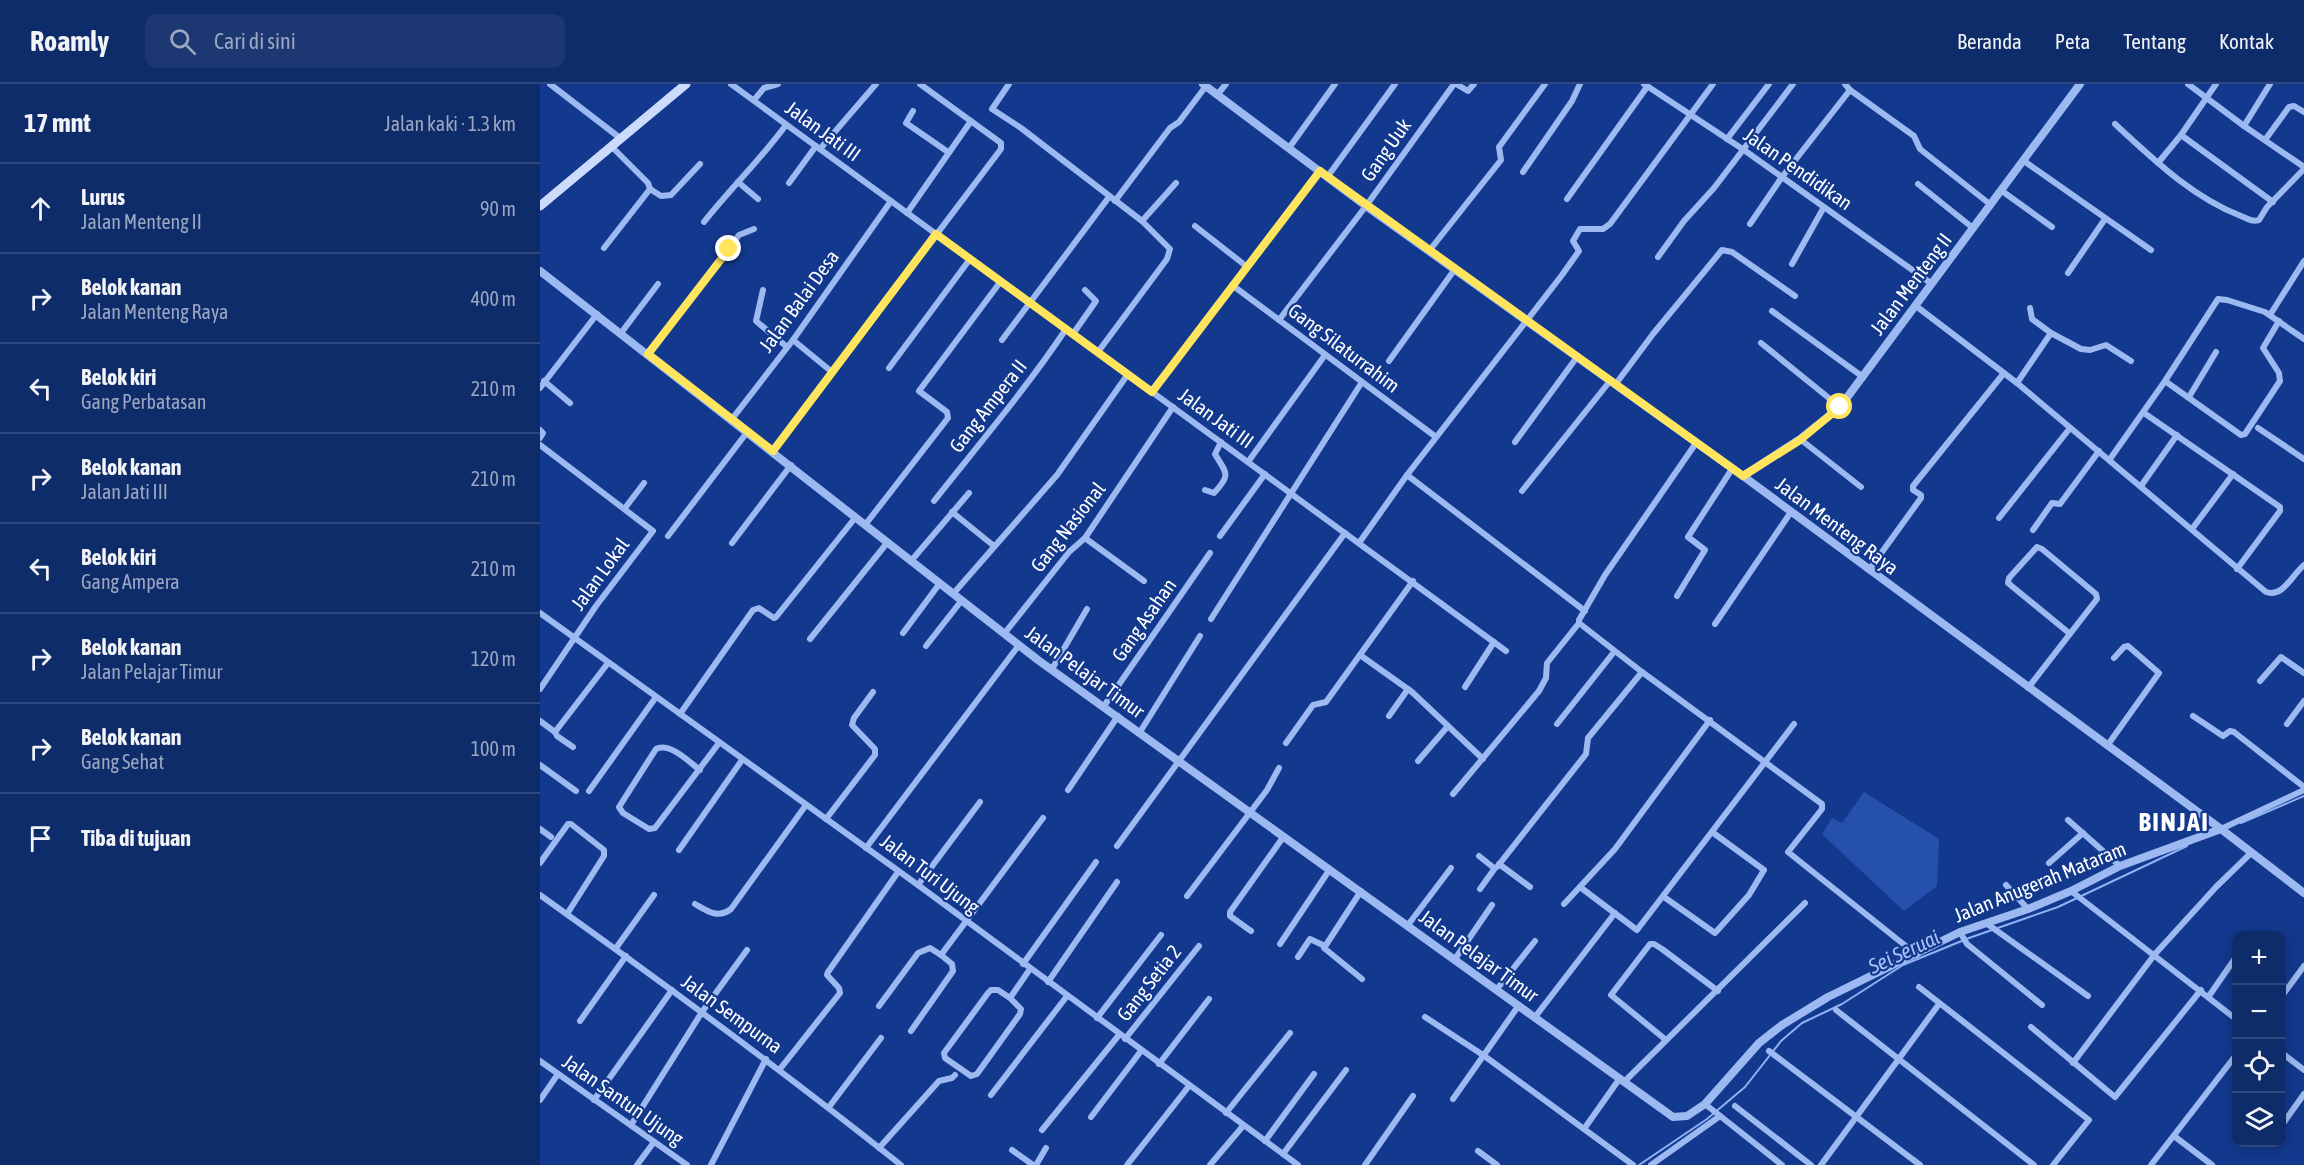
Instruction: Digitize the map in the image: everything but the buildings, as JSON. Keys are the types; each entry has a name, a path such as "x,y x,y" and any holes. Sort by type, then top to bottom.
{"main road":[{"path":"540,206 686,84"}],"street":[{"path":"550,84 620,138"},
{"name":"Jalan Jati III","path":"731,84 1506,651"},
{"path":"754,100 764,88 778,84"},
{"path":"789,183 876,84"},
{"path":"773,451 1002,146 920,84"},
{"path":"1009,84 992,109 1021,128 1142,221 1169,247 1170,255 1098,352"},
{"path":"1217,95 1226,84"},
{"path":"1289,148 1335,84"},
{"path":"1328,176 1395,84"},
{"name":"Gang Uuk","path":"1279,320 1455,84 1468,91 1474,84"},
{"path":"1429,250 1501,160 1499,147 1545,84"},
{"path":"1523,172 1572,101 1580,84"},
{"path":"1359,543 1407,475 1579,251 1573,241 1580,229 1603,229 1610,224 1713,84"},
{"path":"1727,139 1769,84"},
{"path":"1658,257 1684,221 1744,150 1793,84"},
{"path":"1845,84 1914,136 1920,149 1991,205"},
{"name":"Jalan Menteng II","path":"1743,476 1800,440 1840,407 2080,84"},
{"path":"2115,124 2158,163 2215,205 2253,221 2259,220 2304,168 2187,84"},
{"path":"2158,163 2181,135 2216,84"},
{"path":"2244,126 2270,84"},
{"path":"1115,201 1170,128 1179,122 1204,85"},
{"name":"Jalan Menteng Raya","path":"1204,85 1366,206 1743,476 2252,852 2304,893"},
{"path":"1567,199 1646,85"},
{"name":"Jalan Pendidikan","path":"1646,85 1744,150 1932,284"},
{"path":"1749,224 1782,177 1850,90"},
{"path":"2265,140 2289,107 2294,106 2304,112"},
{"path":"913,111 906,123 948,152"},
{"path":"907,213 971,121"},
{"path":"704,222 765,153 786,124"},
{"path":"2181,135 2273,202"},
{"path":"611,146 648,183 650,189 661,195 671,195 700,164"},
{"path":"2024,161 2151,250"},
{"path":"1152,392 1320,171"},
{"path":"738,182 758,199"},
{"path":"1142,221 1176,183"},
{"path":"1918,184 1974,228"},
{"path":"604,248 650,189"},
{"path":"2002,190 2052,227"},
{"path":"1002,340 1109,196"},
{"name":"Jalan Balai Desa","path":"732,419 793,340 891,201"},
{"path":"1792,264 1824,207"},
{"path":"2068,273 2105,219"},
{"path":"1195,226 1246,266"},
{"path":"648,354 739,235 754,229"},
{"path":"1522,491 1722,250 1728,250 1795,296"},
{"path":"890,368 970,259"},
{"path":"2270,315 2304,261"},
{"path":"1389,361 1455,269"},
{"name":"Jalan Pelajar Timur","path":"541,273 748,431 855,518 1019,645 1673,1117 1714,1111"},
{"path":"865,525 948,418 947,412 919,390 1001,281"},
{"path":"621,333 658,284"},
{"name":"Gang Silaturrahim","path":"1232,285 1436,437"},
{"path":"763,290 756,321 787,347"},
{"path":"1073,334 1096,301 1085,290"},
{"path":"2110,459 2165,381 2218,299 2258,309 2303,338"},
{"path":"1916,306 2017,383 2266,592 2279,593 2304,565"},
{"path":"2030,308 2032,319 2081,350 2106,345 2132,361"},
{"path":"1772,311 1863,377"},
{"path":"540,388 597,315"},
{"path":"2165,381 2241,435 2245,434 2279,384 2279,373 2263,348 2279,321"},
{"name":"Gang Ampera II","path":"934,501 1034,377 1066,329"},
{"path":"2017,383 2051,333"},
{"path":"793,340 832,372"},
{"path":"1761,343 1840,407"},
{"path":"2189,397 2216,352"},
{"path":"1248,462 1325,354"},
{"path":"1515,442 1577,357"},
{"path":"1869,570 1921,498 1913,486 2004,373"},
{"path":"953,594 1057,475 1128,374"},
{"path":"544,381 570,403"},
{"path":"1211,619 1362,382"},
{"name":"Gang Nasional","path":"1005,633 1069,552 1085,538 1173,407"},
{"path":"2144,412 2281,508 2237,569"},
{"path":"1999,518 2070,428"},
{"path":"2258,428 2304,459"},
{"path":"540,430 543,433 540,438"},
{"path":"668,536 748,431"},
{"path":"2141,486 2177,435"},
{"path":"1800,440 1861,487"},
{"path":"1205,490 1214,493 1226,476 1226,471 1215,454 1221,442"},
{"path":"1453,794 1539,691 1546,677 1546,664 1579,623 1605,575 1696,443"},
{"path":"540,445 625,508 644,483"},
{"path":"2033,530 2052,503 2060,504 2099,451"},
{"path":"732,543 791,465"},
{"path":"1677,596 1705,550 1688,537 1732,469"},
{"path":"1220,536 1265,474"},
{"path":"2192,530 2234,474"},
{"path":"1407,475 1585,610"},
{"path":"911,561 969,493"},
{"name":"Jalan Lokal","path":"540,689 574,638 653,531 625,508"},
{"path":"952,512 994,546"},
{"path":"1715,624 1791,512"},
{"path":"680,714 753,610 759,608 774,618 776,617 855,518"},
{"path":"1117,846 1345,533"},
{"path":"1085,538 1144,581"},
{"path":"810,639 849,594 887,543"},
{"path":"2028,688 2094,604 2097,597 2037,547 2009,578 2008,583 2069,633"},
{"name":"Gang Asahan","path":"1104,706 1210,553"},
{"path":"1286,743 1313,705 1326,702 1413,581"},
{"path":"903,633 940,583"},
{"path":"926,646 962,600"},
{"path":"1052,669 1087,609"},
{"name":"Jalan Turi Ujung","path":"540,613 918,885 1298,1165"},
{"path":"1579,623 1614,652 1710,720 1823,806 1788,852 1917,955"},
{"path":"1140,732 1200,636"},
{"path":"1465,687 1494,642"},
{"path":"866,848 1019,645"},
{"path":"2107,746 2159,673 2128,646 2124,647 2114,658"},
{"path":"1557,724 1614,652"},
{"path":"1360,655 1408,689 1483,759"},
{"path":"2260,681 2280,657 2304,673"},
{"path":"555,732 608,663"},
{"path":"1480,889 1586,754 1588,738 1642,672"},
{"path":"1389,716 1408,689"},
{"path":"826,819 874,755 876,749 852,725 854,718 873,692"},
{"path":"589,791 656,697"},
{"path":"2287,724 2304,700"},
{"path":"1068,790 1118,716"},
{"path":"2193,716 2223,736 2230,731 2234,732 2304,789 2221,829"},
{"path":"1564,904 1616,849 1710,720"},
{"path":"540,721 573,747"},
{"path":"1580,887 1636,930 1664,897 1794,724"},
{"path":"1418,761 1448,726"},
{"path":"700,770 668,747 660,746 656,748 618,807 623,813 652,830 700,770 719,743"},
{"path":"679,850 742,760"},
{"path":"540,765 576,791"},
{"path":"1187,896 1271,784 1279,768"},
{"path":"918,885 980,802"},
{"path":"694,904 716,914 727,913 806,805"},
{"path":"941,954 1043,818"},
{"path":"2068,820 2120,866"},
{"path":"540,863 568,824 604,850 604,856 567,914"},
{"path":"540,829 551,837"},
{"name":"Jalan Anugerah Mataram","path":"1714,1111 1759,1043 1782,1025 1828,998 1917,955 1964,938 2028,909 2074,893 2120,866 2221,829"},
{"path":"1664,897 1715,933 1753,889 1764,873 1763,869 1712,832"},
{"path":"2049,863 2083,833"},
{"path":"1251,931 1230,916 1230,912 1284,836"},
{"path":"2073,1063 2155,954 2216,887 2252,852"},
{"path":"1479,856 1530,887"},
{"path":"1010,998 1027,967 1096,862"},
{"path":"1408,925 1452,868"},
{"path":"1280,944 1330,869"},
{"path":"780,1069 840,993 827,975 828,972 898,872"},
{"path":"1048,982 1117,882"},
{"path":"2006,885 2028,909"},
{"path":"1361,891 1325,946 1325,951 1362,979"},
{"path":"2074,893 2232,1016"},
{"name":"Jalan Sempurna","path":"540,895 780,1069 879,1148 892,1162 901,1165"},
{"path":"616,948 654,896"},
{"path":"1584,1129 1622,1079 1718,991 1806,903"},
{"path":"1455,959 1492,905"},
{"path":"1535,1017 1615,913"},
{"path":"1990,926 2088,996"},
{"path":"1097,1018 1161,935"},
{"path":"1964,938 2042,1005"},
{"path":"1298,957 1310,939 1325,946"},
{"path":"1497,989 1535,941"},
{"path":"1666,1040 1611,995 1650,944 1662,949 1718,991"},
{"name":"Gang Setia 2","path":"1125,1039 1199,946"},
{"path":"879,1006 918,953 930,948 941,954 952,964 952,970 911,1031"},
{"path":"631,1125 702,1012 747,950"},
{"path":"580,1021 626,956"},
{"path":"2209,996 2232,963"},
{"path":"2286,991 2304,966"},
{"path":"1919,987 2089,1120 2053,1165"},
{"path":"594,1100 672,990"},
{"path":"991,990 998,990 1010,998 1021,1009 1020,1014 977,1074 970,1076 945,1058 944,1053 991,990"},
{"path":"2031,1027 2115,1097 2201,990"},
{"path":"991,1095 1067,996"},
{"path":"1159,1064 1209,999"},
{"path":"1821,1165 1897,1059 1940,1004"},
{"path":"1452,1099 1519,1005"},
{"path":"1836,1010 2034,1165"},
{"path":"1425,1017 1483,1054 1633,1165"},
{"path":"1226,1113 1290,1033"},
{"path":"1042,1130 1119,1035"},
{"path":"829,1107 881,1038"},
{"path":"1091,1118 1141,1051"},
{"path":"1771,1052 1920,1165"},
{"path":"2286,1056 2304,1070"},
{"path":"711,1165 766,1059"},
{"path":"2151,1165 2232,1060"},
{"name":"Jalan Santun Ujung","path":"540,1061 687,1165"},
{"path":"1283,1154 1346,1070"},
{"path":"540,1100 558,1074"},
{"path":"1265,1141 1314,1074"},
{"path":"879,1148 939,1081 955,1075"},
{"path":"1126,1165 1189,1086"},
{"path":"2286,1119 2304,1094"},
{"path":"1365,1165 1413,1096"},
{"path":"1735,1106 1812,1165"},
{"path":"1651,1165 1714,1111 1782,1165"},
{"path":"1210,1165 1243,1126"},
{"path":"2174,1136 2212,1165"},
{"path":"637,1165 654,1142"},
{"path":"1012,1150 1035,1165 1046,1148"},
{"path":"1479,1151 1497,1165"}],"shaded area":[{"path":"1864,792 1939,839 1937,886 1904,911 1822,834 1832,818 1842,823"}],"waterway":[{"name":"Sei Seruai","path":"2241,823 2304,796"},
{"name":"Sei Seruai","path":"1639,1165 1707,1119 1745,1087 1781,1041 1802,1023 1842,1004 1903,965 1969,938 2058,907 2187,846"}],"district":[{"name":"BINJAI","path":"2174,822"}],"route":[{"path":"729,249 648,354 773,451 936,234 1152,392 1320,171 1743,476 1800,440 1840,407"}]}
